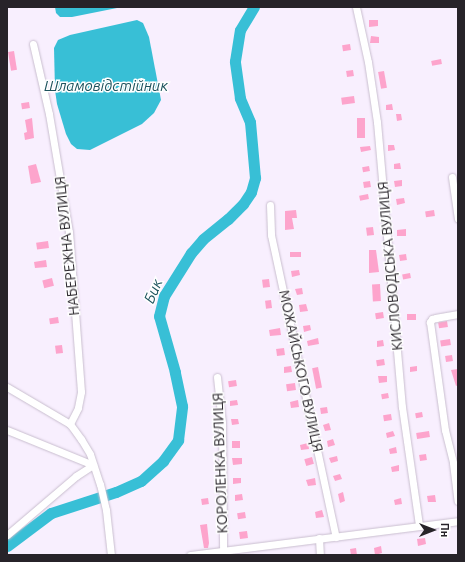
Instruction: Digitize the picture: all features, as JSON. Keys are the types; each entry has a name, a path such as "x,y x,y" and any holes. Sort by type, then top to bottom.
{"street":[{"name":"КИСЛОВОДСЬКА ВУЛИЦЯ","path":"356,7 368,62 377,122 402,408 419,525"},
{"name":"НАБЕРЕЖНА ВУЛИЦЯ","path":"33,44 49,114 69,232 81,392 78,408 70,424"},
{"path":"452,177 458,219"},
{"name":"МОЖАЙСЬКОГО ВУЛИЦЯ","path":"270,205 271,235 336,537"},
{"path":"458,314 432,319 430,322 445,430 453,463 458,501"},
{"name":"КОРОЛЕНКА ВУЛИЦЯ","path":"217,376 222,424 223,550"},
{"path":"7,387 70,424 82,439 90,454 100,484 106,510 111,555"},
{"path":"7,430 93,464"},
{"path":"7,535 76,476 93,464"},
{"path":"190,555 458,520"},
{"path":"319,538 320,555"}],"water":[{"path":"55,7 122,7 72,17 60,17 56,13"},
{"name":"Шламовідстійник","path":"137,20 143,23 149,37 161,100 154,113 142,124 90,150 77,149 71,144 66,134 57,104 55,90 54,48 58,40 70,35"}],"building":[{"path":"369,20 378,20 378,26 369,27"},
{"path":"371,36 379,37 379,43 370,43"},
{"path":"350,44 351,50 343,51 342,45"},
{"path":"14,51 17,70 11,71 8,52"},
{"path":"441,59 442,64 432,66 431,61"},
{"path":"353,70 354,76 347,77 346,71"},
{"path":"384,71 387,88 381,89 378,72"},
{"path":"354,96 355,103 342,105 341,98"},
{"path":"29,102 30,108 22,109 21,103"},
{"path":"392,104 393,110 386,110 386,105"},
{"path":"396,114 401,114 402,120 397,121"},
{"path":"32,118 34,138 25,140 24,133 27,132 25,120"},
{"path":"357,118 365,118 365,138 357,138"},
{"path":"388,145 394,145 395,150 388,151"},
{"path":"370,146 371,150 361,152 360,147"},
{"path":"400,163 401,169 394,169 394,164"},
{"path":"36,164 41,182 31,184 28,166"},
{"path":"369,166 370,171 363,172 362,167"},
{"path":"402,180 402,186 395,187 394,181"},
{"path":"370,181 371,187 364,188 363,182"},
{"path":"368,194 369,199 360,201 359,196"},
{"path":"404,198 405,203 397,205 396,199"},
{"path":"296,210 297,218 292,218 294,229 285,230 285,211"},
{"path":"434,210 435,216 426,217 425,211"},
{"path":"373,227 374,235 367,236 366,228"},
{"path":"406,229 406,236 397,236 397,230"},
{"path":"48,241 49,248 37,250 36,243"},
{"path":"369,250 376,250 379,272 369,273"},
{"path":"290,252 301,252 301,257 290,257"},
{"path":"406,254 407,260 400,261 399,255"},
{"path":"46,260 47,267 35,268 34,262"},
{"path":"299,270 300,275 292,277 291,271"},
{"path":"410,273 411,278 403,279 402,275"},
{"path":"52,278 54,286 44,288 42,280"},
{"path":"269,279 270,287 263,288 262,280"},
{"path":"372,284 380,284 381,301 373,301"},
{"path":"302,288 303,294 297,295 295,289"},
{"path":"271,300 272,308 266,309 265,301"},
{"path":"306,304 308,311 300,312 299,305"},
{"path":"383,312 384,318 376,319 375,313"},
{"path":"407,314 416,314 416,320 407,320"},
{"path":"58,317 59,323 50,324 49,318"},
{"path":"447,321 448,327 439,328 438,322"},
{"path":"310,325 311,330 304,332 303,326"},
{"path":"280,328 281,335 270,336 269,330"},
{"path":"318,338 319,344 308,346 307,341"},
{"path":"450,339 451,345 441,346 440,341"},
{"path":"383,340 384,346 377,347 377,341"},
{"path":"62,345 63,353 56,354 55,346"},
{"path":"284,348 285,355 277,356 276,349"},
{"path":"452,355 453,361 446,362 445,356"},
{"path":"384,359 385,365 377,366 376,360"},
{"path":"291,366 292,372 284,373 284,367"},
{"path":"417,366 417,371 410,372 410,367"},
{"path":"318,367 322,388 316,389 312,368"},
{"path":"458,369 458,385 456,386 451,370"},
{"path":"378,376 387,376 387,382 379,383"},
{"path":"236,380 237,386 229,387 228,381"},
{"path":"295,383 296,390 287,391 286,384"},
{"path":"388,393 389,398 382,399 381,394"},
{"path":"237,400 238,405 230,406 230,401"},
{"path":"298,400 299,407 291,408 290,402"},
{"path":"327,407 328,413 321,414 320,408"},
{"path":"422,412 423,417 416,418 415,413"},
{"path":"391,414 392,420 384,421 383,415"},
{"path":"231,419 238,419 239,424 232,425"},
{"path":"329,423 331,430 325,431 323,425"},
{"path":"393,431 395,436 387,438 386,433"},
{"path":"429,431 430,437 417,439 416,433"},
{"path":"333,439 335,445 328,447 327,441"},
{"path":"232,441 240,441 240,448 232,448"},
{"path":"308,443 309,449 301,450 300,445"},
{"path":"396,447 397,453 390,454 389,449"},
{"path":"426,454 427,460 420,461 419,455"},
{"path":"337,456 338,461 331,463 329,458"},
{"path":"312,457 314,464 306,466 304,459"},
{"path":"232,458 242,458 242,464 233,465"},
{"path":"399,465 399,471 392,472 391,467"},
{"path":"340,474 342,479 335,481 333,476"},
{"path":"233,478 241,478 241,483 233,484"},
{"path":"315,478 316,485 308,486 306,480"},
{"path":"343,492 345,501 340,503 338,494"},
{"path":"242,494 243,500 235,501 235,495"},
{"path":"435,495 436,502 428,502 427,496"},
{"path":"208,498 209,504 202,505 201,499"},
{"path":"401,498 402,504 395,505 394,500"},
{"path":"322,510 324,517 316,518 315,512"},
{"path":"245,512 246,518 238,519 237,513"},
{"path":"207,524 209,543 208,548 204,548 200,525"},
{"path":"247,531 248,538 240,539 239,532"},
{"path":"425,538 426,544 418,546 417,539"},
{"path":"381,546 382,553 375,555 374,548"},
{"path":"356,548 357,555 351,555 350,549"}],"waterway":[{"name":"Бик","path":"7,546 51,513 116,492 141,481 163,461 178,440 182,406 175,372 159,316 164,296 191,253 203,239 228,219 243,204 251,192 255,178 250,122 240,98 235,61 240,30 254,7"}]}
